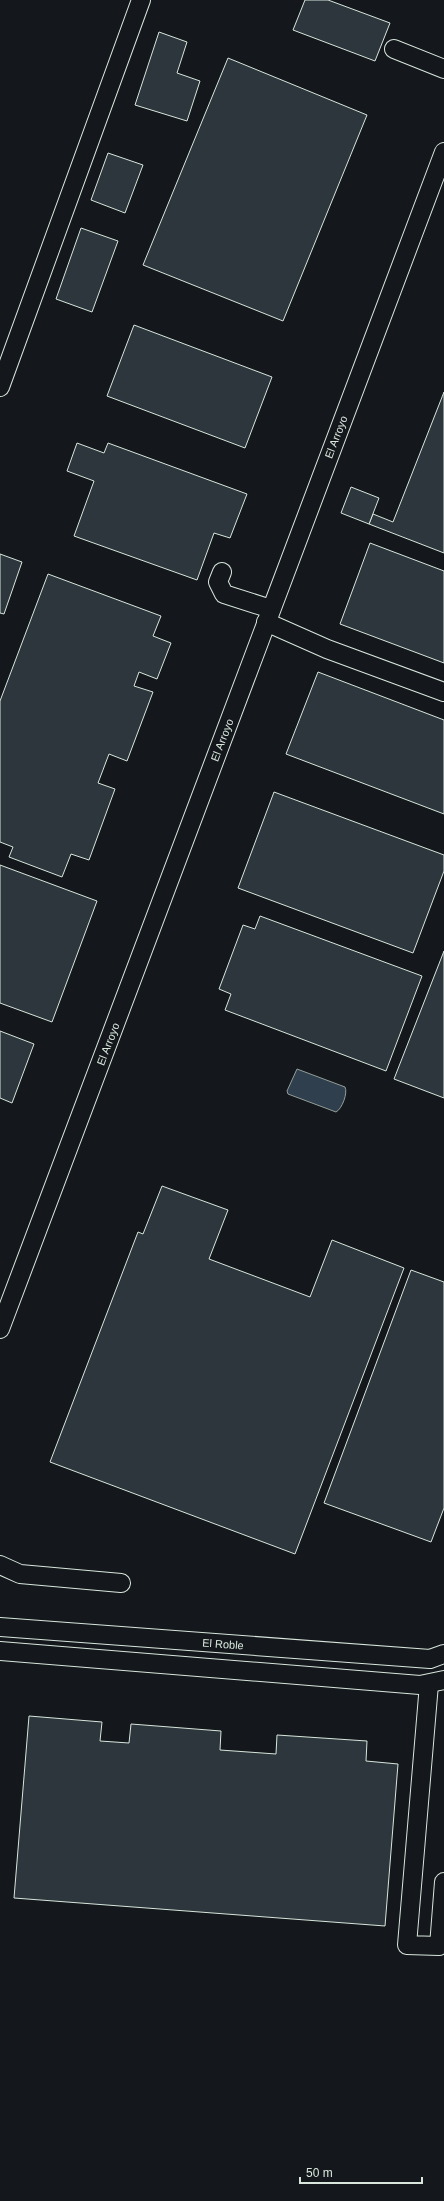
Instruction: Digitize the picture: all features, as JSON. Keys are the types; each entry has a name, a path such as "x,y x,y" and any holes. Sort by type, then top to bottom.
{"street":[{"path":"0,387 142,0"},
{"path":"394,50 444,68"},
{"name":"El Arroyo","path":"0,1329 444,152"},
{"path":"222,572 218,582 224,594 269,616 327,649 444,692"},
{"path":"0,1565 20,1574 121,1583"},
{"name":"El Roble","path":"0,1626 430,1659 444,1654"},
{"path":"0,1651 437,1682 407,1945 439,1946 444,1882"}],"water":[{"path":"297,1069 345,1087 345,1097 336,1112 288,1094 287,1091"}],"building":[{"path":"305,0 328,0 390,23 375,61 293,30"},
{"path":"159,32 187,42 177,73 200,81 187,121 135,105"},
{"path":"228,58 367,115 283,321 143,265"},
{"path":"108,153 143,165 125,213 91,200"},
{"path":"81,228 118,241 92,312 56,299"},
{"path":"134,325 272,377 245,448 107,396"},
{"path":"444,392 444,553 369,524 373,514 393,522"},
{"path":"77,443 104,453 108,443 247,494 230,538 214,533 197,580 74,536 94,481 67,471"},
{"path":"351,487 379,498 369,524 341,513"},
{"path":"370,543 444,571 444,663 340,624"},
{"path":"0,554 22,562 4,614 0,613"},
{"path":"48,574 161,616 153,636 171,643 157,679 139,672 134,686 153,692 127,761 109,754 98,783 115,789 89,860 71,854 62,877 9,857 13,847 0,842 0,701"},
{"path":"318,672 444,720 444,814 286,754"},
{"path":"274,792 444,855 444,871 413,953 238,888"},
{"path":"0,865 97,901 52,1022 0,1003"},
{"path":"260,916 422,976 386,1071 225,1010 231,994 219,989 243,925 255,929"},
{"path":"444,951 444,1098 394,1079"},
{"path":"0,1031 34,1044 12,1103 0,1098"},
{"path":"162,1186 228,1210 209,1259 310,1297 332,1240 404,1268 295,1554 50,1462 138,1232 143,1234"},
{"path":"411,1270 444,1282 444,1508 431,1542 324,1503"},
{"path":"29,1716 102,1722 100,1741 129,1743 131,1724 221,1731 220,1750 276,1754 277,1735 367,1741 366,1761 398,1764 385,1926 14,1898"}]}
